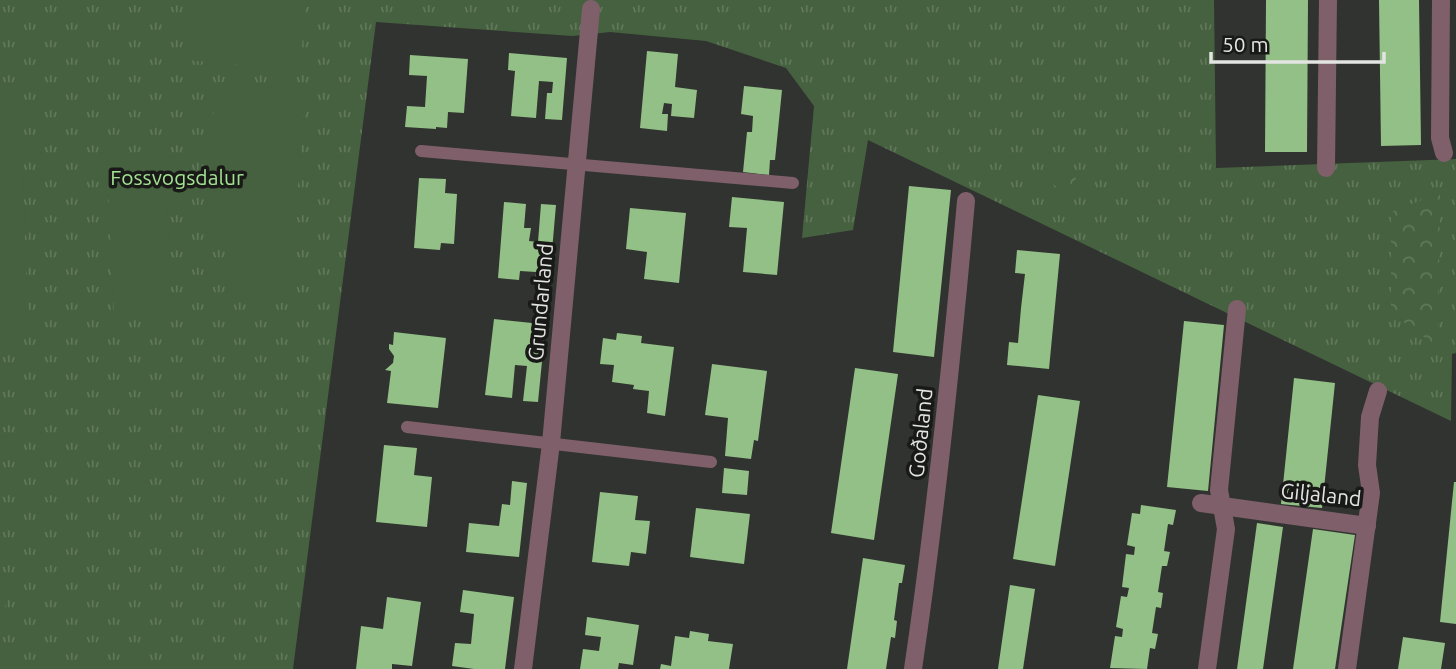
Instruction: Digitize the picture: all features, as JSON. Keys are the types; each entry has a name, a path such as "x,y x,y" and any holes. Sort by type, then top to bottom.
{"street":[{"path":"1326,168 1328,0"},
{"path":"1441,0 1440,138 1444,153"},
{"name":"Grundarland","path":"523,669 551,443 591,9"},
{"name":"Goðaland","path":"913,669 930,556 966,201"},
{"path":"1207,669 1226,529 1219,490 1237,309"},
{"name":"Giljaland","path":"1201,503 1367,526 1371,493 1367,465 1370,417 1378,391"},
{"path":"1347,669 1367,526"}],"lane":[{"path":"421,151 793,183"},
{"path":"407,427 711,462"}],"green space":[{"name":"Fossvogsdalur","path":"0,0 1214,0 1216,168 1456,159 1456,353 1452,354 1451,421 868,140 853,230 802,238 814,106 786,68 706,41 610,32 573,36 376,22 293,669 0,669"},
{"path":"190,0 306,1 300,70 186,60"},
{"path":"216,82 306,89 288,303 226,298 231,235 204,232"},
{"path":"21,107 28,336 0,336 0,108"},
{"path":"165,159 172,315 114,318 107,162"},
{"path":"1057,173 1076,176 1076,193 1066,192 1049,182 1049,175"},
{"path":"1440,193 1438,347 1391,313 1391,212"},
{"path":"0,574 3,574 7,633 0,634"}],"building":[{"path":"1266,0 1308,0 1307,152 1265,152"},
{"path":"1379,0 1419,0 1421,145 1381,146"},
{"path":"647,51 678,54 675,87 697,90 694,118 671,116 672,104 664,103 662,114 668,114 667,131 640,128"},
{"path":"509,53 567,58 562,120 545,119 547,93 552,93 553,82 539,81 536,118 511,116 515,71 508,70"},
{"path":"410,55 468,59 464,113 448,112 447,128 405,127 407,106 425,107 427,76 409,75"},
{"path":"744,86 782,90 775,160 770,160 769,175 743,172 747,132 752,132 753,116 741,114"},
{"path":"419,178 446,179 445,193 457,194 454,244 441,243 440,250 414,248"},
{"path":"909,186 951,190 934,357 893,352"},
{"path":"732,197 784,202 777,275 743,272 747,228 729,227"},
{"path":"504,202 526,204 524,228 531,228 529,241 538,242 541,204 556,205 549,286 535,284 536,272 520,271 519,280 498,278"},
{"path":"630,208 686,213 679,283 644,279 647,252 626,249"},
{"path":"1017,250 1060,254 1049,369 1007,365 1009,342 1018,343 1025,274 1015,273"},
{"path":"494,319 532,323 531,330 545,331 538,402 523,401 527,366 515,365 512,398 485,395"},
{"path":"1184,321 1224,325 1208,491 1167,487"},
{"path":"394,332 446,338 438,408 387,403 391,371 385,370 393,363 394,356 389,344 393,345"},
{"path":"617,333 642,336 641,343 674,347 665,416 647,413 649,391 633,389 634,385 612,382 614,365 600,364 603,338 616,340"},
{"path":"712,364 767,371 758,441 754,440 751,459 725,456 728,418 705,415"},
{"path":"855,368 898,374 874,540 831,533"},
{"path":"1294,378 1335,383 1322,508 1281,504"},
{"path":"1038,395 1080,401 1055,566 1013,559"},
{"path":"384,445 417,448 414,475 432,477 427,527 376,522"},
{"path":"724,468 749,471 747,495 722,493"},
{"path":"512,481 527,483 519,557 466,552 469,523 499,526 502,504 510,505"},
{"path":"1456,482 1456,624 1440,622"},
{"path":"600,492 638,496 635,520 650,521 646,554 631,552 629,566 592,562"},
{"path":"1141,505 1176,510 1173,525 1168,524 1164,551 1170,552 1167,566 1162,566 1158,592 1163,593 1161,608 1156,607 1152,633 1158,634 1155,649 1150,648 1147,669 1110,668 1115,636 1122,637 1123,629 1116,627 1121,596 1127,597 1129,588 1122,587 1126,554 1134,555 1135,547 1127,545 1132,513 1140,514"},
{"path":"696,508 750,514 744,564 690,557"},
{"path":"1257,523 1283,527 1263,669 1237,669"},
{"path":"1313,529 1355,535 1335,669 1293,669"},
{"path":"863,558 905,565 902,583 899,583 894,620 897,621 895,638 891,637 886,669 847,669"},
{"path":"1010,585 1035,589 1023,669 998,669"},
{"path":"463,590 514,597 505,669 452,666 455,643 471,644 474,614 460,612"},
{"path":"387,597 421,602 412,666 392,664 392,669 356,669 361,626 383,629"},
{"path":"587,617 639,625 633,665 619,663 618,669 580,669 583,649 599,651 601,637 585,635"},
{"path":"690,631 709,634 708,641 733,644 729,669 660,669 661,664 671,666 675,636 689,638"},
{"path":"1403,637 1445,643 1441,669 1398,669"}]}
